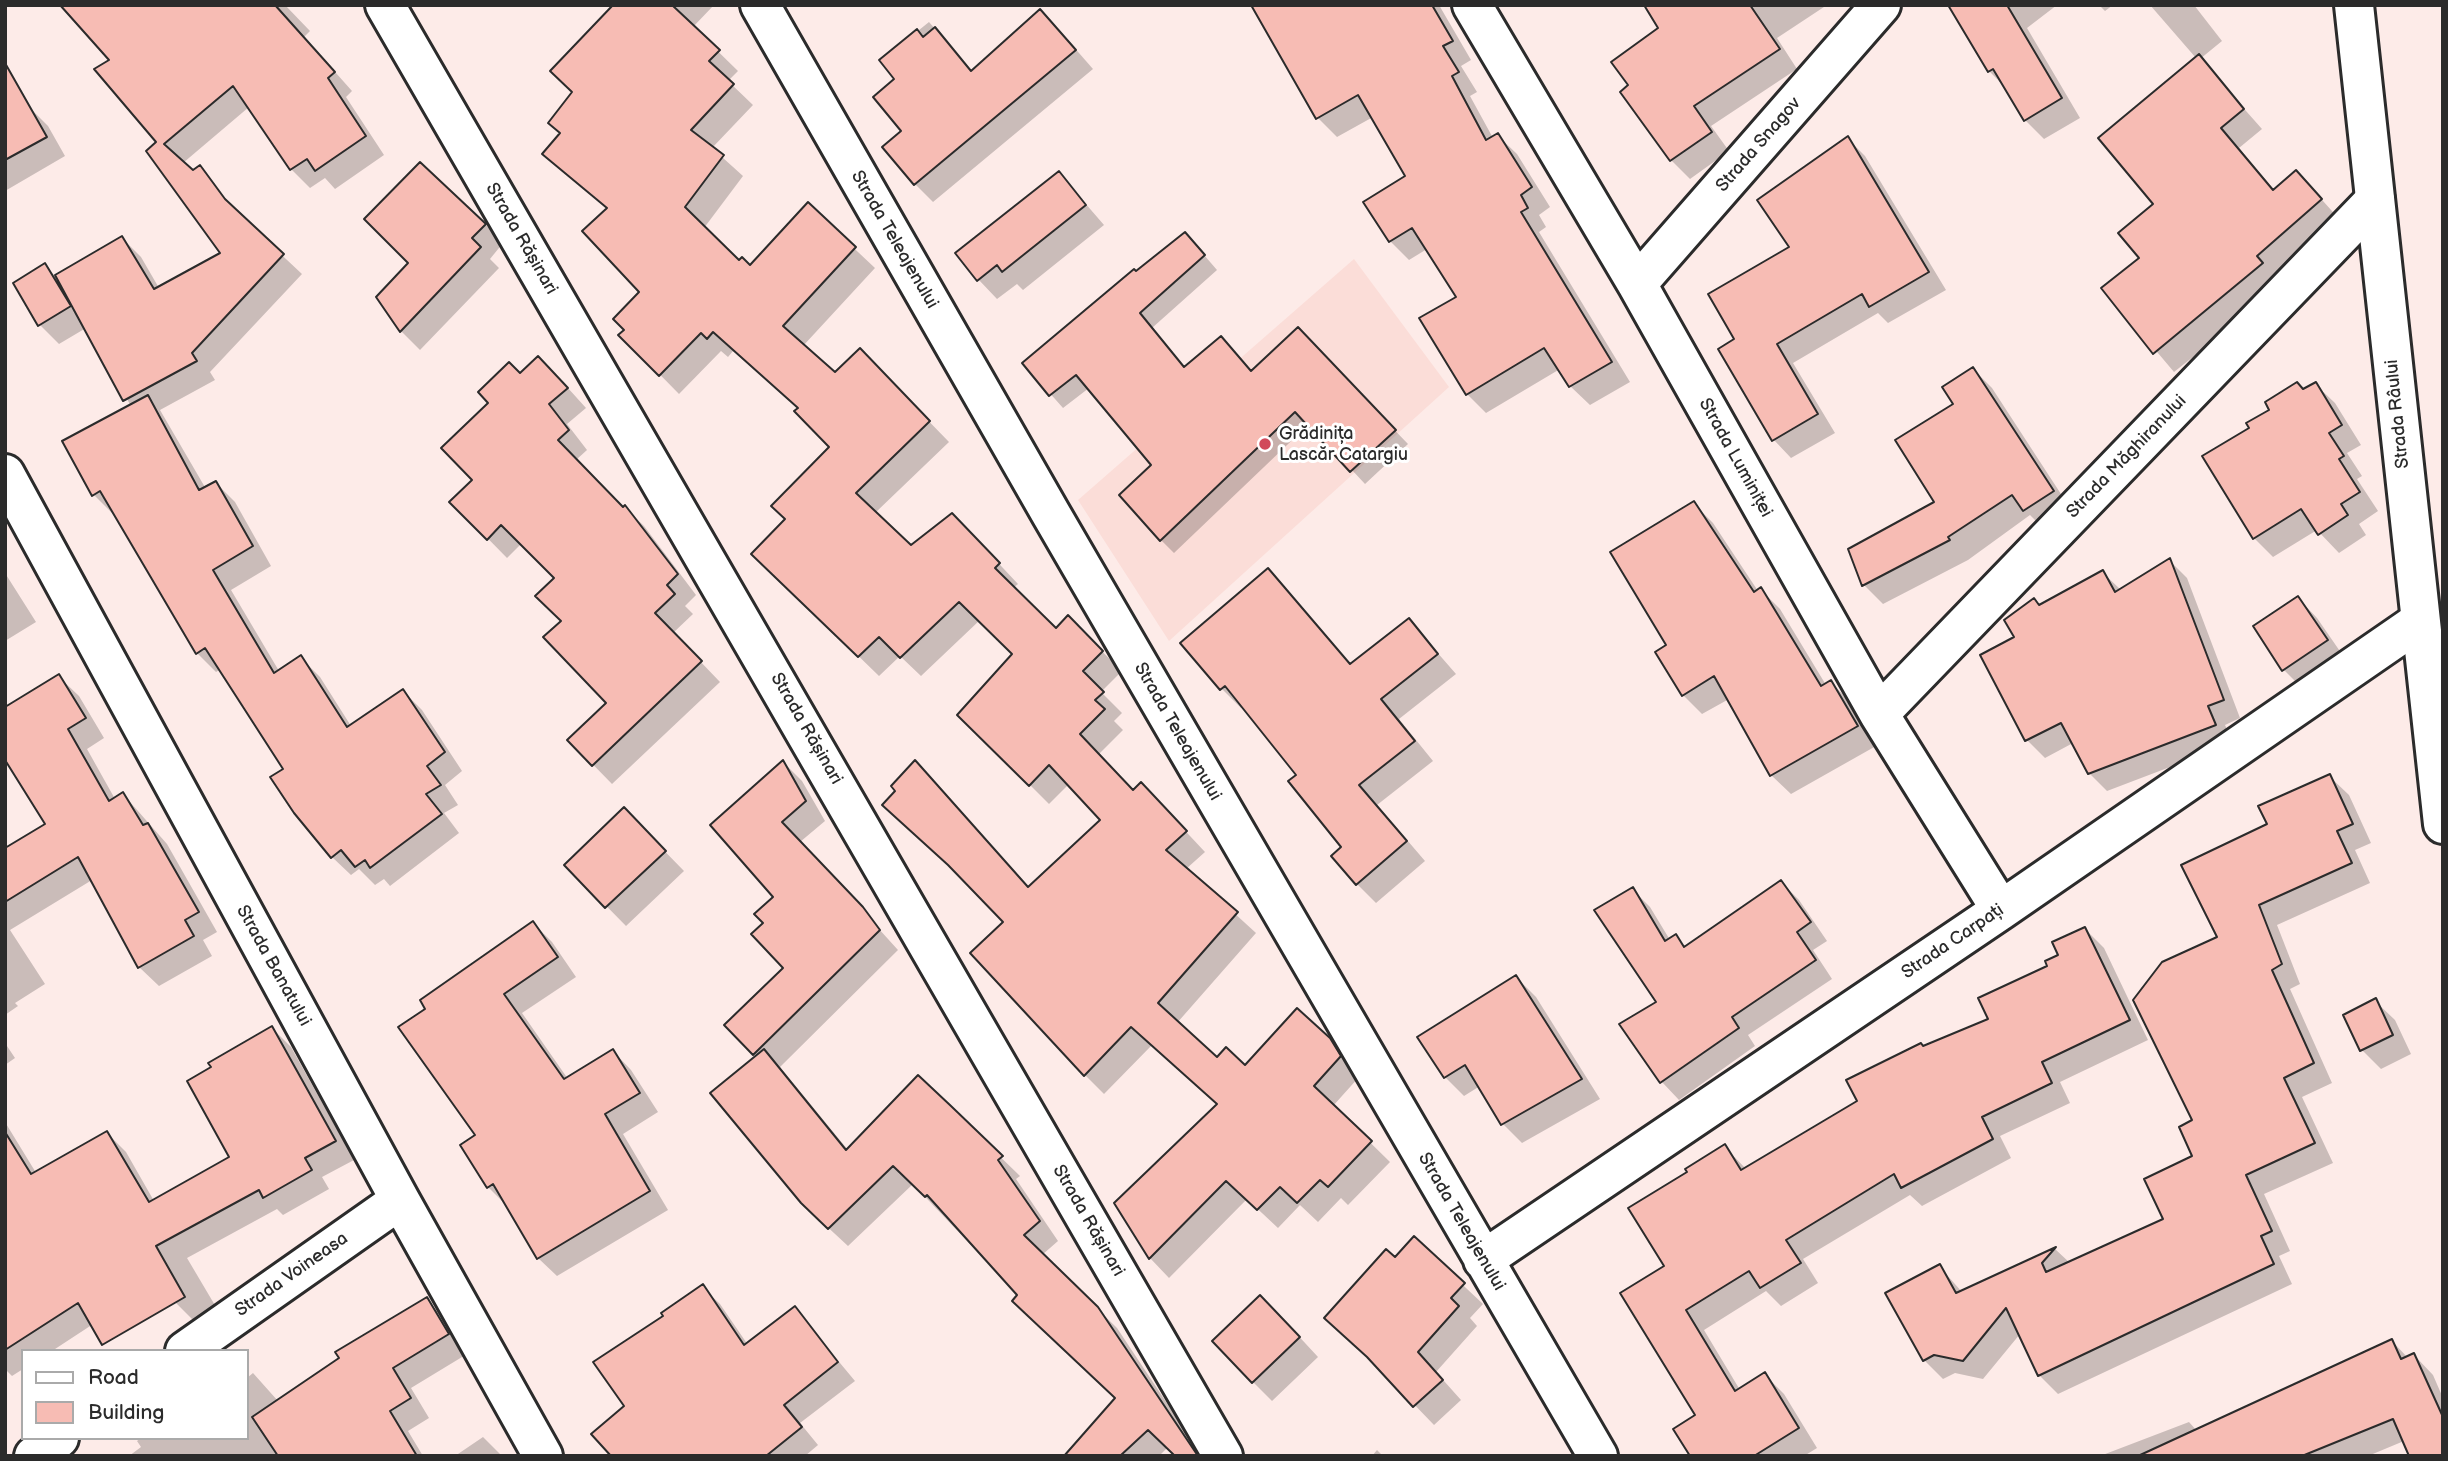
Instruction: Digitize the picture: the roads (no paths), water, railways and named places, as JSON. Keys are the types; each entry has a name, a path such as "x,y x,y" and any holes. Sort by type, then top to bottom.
{"street":[{"name":"Strada Rășinari","path":"386,5 1223,1456"},
{"name":"Strada Teleajenului","path":"760,5 1598,1456"},
{"name":"Strada Luminiței","path":"1472,5 1637,284 1880,714 2001,910"},
{"name":"Strada Snagov","path":"1637,284 1881,5"},
{"name":"Strada Râului","path":"2354,5 2443,824"},
{"name":"Strada Măghiranului","path":"1880,714 2375,200"},
{"name":"Strada Banatului","path":"5,474 400,1200 544,1456"},
{"name":"Strada Carpați","path":"1483,1260 2001,910 2420,621"},
{"name":"Strada Voineasa","path":"187,1349 400,1200"},
{"path":"34,1456 56,1440"}],"place":[{"name":"Grădinița Lascăr Catargiu","path":"1265,444"}]}
